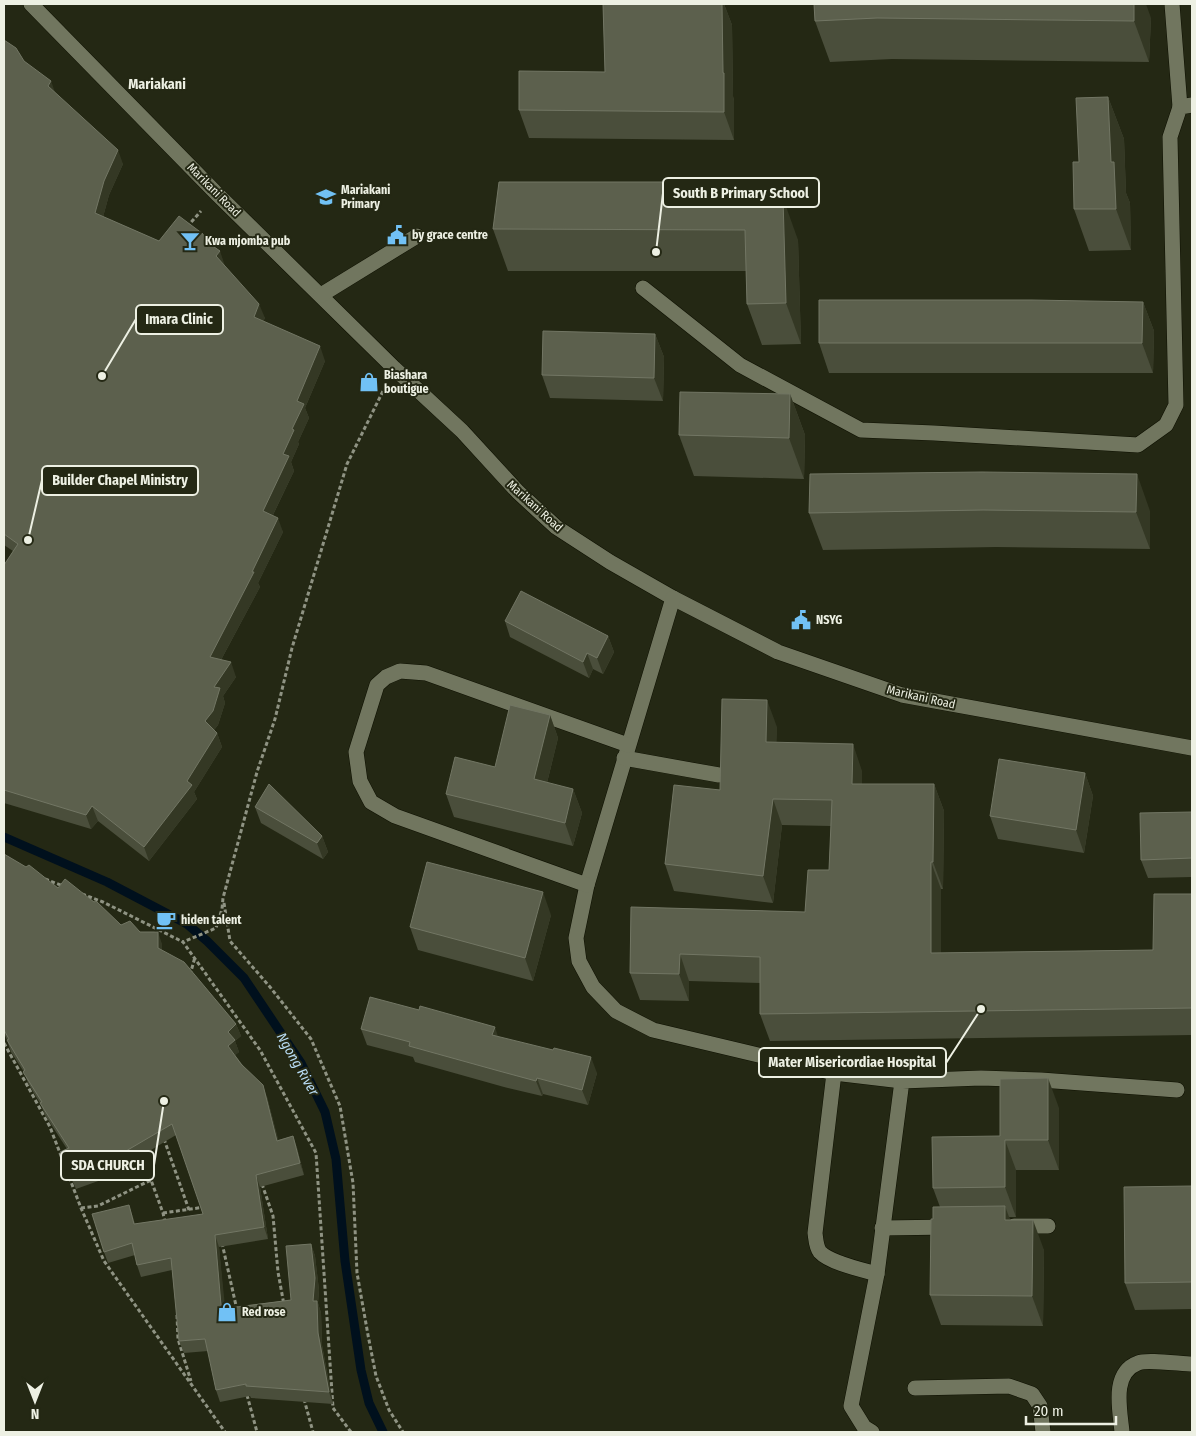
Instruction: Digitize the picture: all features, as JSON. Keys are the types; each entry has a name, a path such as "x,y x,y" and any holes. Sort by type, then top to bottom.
{"street":[{"name":"Marikani Road","path":"30,4 217,194 394,368 462,431 518,492 556,527 610,562 673,598 778,652 902,696 1192,748"},
{"path":"643,288 740,365 861,430 1138,445 1166,426 1176,405 1170,137 1186,106 1172,4"},
{"path":"321,296 417,236"},
{"path":"673,598 587,885 576,938 579,961 593,987 616,1011 653,1030 834,1073 902,1080 981,1078 1041,1080 1177,1090"},
{"path":"587,885 395,816 370,802 360,781 356,752 376,684 400,670 426,672 626,751 720,775"},
{"path":"834,1073 815,1233 816,1243 821,1253 840,1263 877,1274"},
{"path":"872,1432 864,1427 851,1406 877,1274 902,1080"},
{"path":"999,1226 1048,1226"},
{"path":"882,1228 970,1227"},
{"path":"1122,1432 1119,1404 1120,1381 1129,1369 1139,1362 1192,1364"},
{"path":"915,1388 1009,1386 1032,1394 1040,1406 1043,1432"}],"path":[{"path":"184,230 217,194"},
{"path":"183,942 216,928 257,772 280,702 295,638 348,464 394,368"},
{"path":"44,878 69,888"},
{"path":"78,892 103,902 183,942 260,1050 316,1153 333,1408 349,1432"},
{"path":"223,898 230,940 311,1039 340,1106 354,1183 358,1273 376,1376 389,1410 403,1432"},
{"path":"190,978 195,957"},
{"path":"183,965 192,969"},
{"path":"4,1043 50,1127 81,1208 104,1261 225,1432"},
{"path":"26,1084 31,1078"},
{"path":"50,1127 58,1122"},
{"path":"162,1136 188,1210"},
{"path":"81,1208 98,1206 151,1180 164,1213 165,1223"},
{"path":"261,1180 273,1216 278,1272 284,1308"},
{"path":"164,1213 214,1206"},
{"path":"222,1242 239,1316"},
{"path":"177,1309 178,1339 192,1384"},
{"path":"246,1390 258,1432"},
{"path":"304,1398 313,1432"}],"building":[{"path":"603,4 722,4 724,112 519,110 519,71 605,72"},
{"path":"814,4 1134,4 1134,21 877,18 815,21"},
{"path":"4,40 16,48 24,61 51,81 48,86 118,150 104,181 95,213 159,241 179,216 203,234 204,240 220,251 216,256 259,304 254,317 320,346 297,401 304,404 283,454 289,456 263,511 278,518 252,572 254,572 210,657 231,662 214,687 220,688 213,711 205,721 217,733 187,781 192,785 144,847 92,806 86,815 4,790 4,565 18,544 4,534"},
{"path":"1108,97 1111,162 1114,162 1116,209 1074,209 1073,162 1079,162 1076,98"},
{"path":"499,182 706,182 706,200 783,198 786,303 747,304 745,230 493,229"},
{"path":"819,300 1143,302 1142,343 819,343"},
{"path":"543,331 655,334 654,378 542,375"},
{"path":"680,392 790,394 789,438 679,435"},
{"path":"982,472 1137,474 1136,512 983,510 809,513 810,474"},
{"path":"521,591 608,636 597,658 587,653 583,662 505,621"},
{"path":"722,699 767,700 766,742 853,744 852,784 934,784 933,862 931,862 931,953 1153,950 1154,894 1192,894 1192,1008 760,1014 760,957 680,954 679,974 630,973 631,907 805,912 808,870 829,870 832,800 773,799 763,876 665,864 674,785 720,790"},
{"path":"510,705 550,715 534,779 573,789 565,823 446,794 455,757 495,767"},
{"path":"999,759 1085,773 1076,830 990,816"},
{"path":"269,784 322,836 317,843 255,807"},
{"path":"1192,812 1192,858 1141,860 1140,813"},
{"path":"4,854 26,867 29,865 58,888 65,879 94,902 96,901 121,925 130,921 140,932 158,932 158,948 184,962 236,1024 228,1032 235,1040 228,1046 241,1064 263,1085 277,1141 293,1136 300,1163 256,1175 264,1227 215,1235 221,1305 230,1304 230,1308 291,1300 286,1246 311,1244 315,1278 313,1301 317,1301 318,1333 329,1392 246,1386 246,1384 216,1390 205,1339 179,1341 171,1258 137,1265 132,1243 104,1252 92,1214 129,1205 134,1224 203,1214 172,1124 97,1168 71,1177 60,1152 69,1148 40,1103 42,1102 23,1072 25,1070 7,1040 9,1039 4,1030"},
{"path":"427,862 543,892 525,958 410,927"},
{"path":"370,997 419,1010 420,1006 495,1027 492,1035 591,1057 582,1090 537,1078 536,1081 499,1071 409,1046 410,1042 361,1029"},
{"path":"1048,1078 1048,1140 1005,1140 1005,1187 933,1188 932,1137 1000,1136 1000,1079"},
{"path":"1192,1186 1192,1282 1125,1283 1124,1187"},
{"path":"1005,1206 1005,1220 1033,1220 1032,1296 930,1295 931,1219 933,1219 933,1207"}],"waterway":[{"name":"Ngong River","path":"4,837 107,882 187,924 244,978 301,1063 325,1112 336,1159 345,1261 361,1370 369,1403 383,1432"}],"place":[{"name":"Mariakani Primary","path":"326,197"},
{"name":"by grace centre","path":"397,235"},
{"name":"Kwa mjomba pub","path":"190,241"},
{"name":"South B Primary School","path":"656,252"},
{"name":"Imara Clinic","path":"102,376"},
{"name":"Biashara boutigue","path":"369,382"},
{"name":"Builder Chapel Ministry","path":"28,540"},
{"name":"NSYG","path":"801,620"},
{"name":"hiden talent","path":"166,920"},
{"name":"Mater Misericordiae Hospital","path":"981,1009"},
{"name":"SDA CHURCH","path":"164,1101"},
{"name":"Red rose","path":"227,1312"}],"district":[{"name":"Mariakani","path":"157,84"}]}
